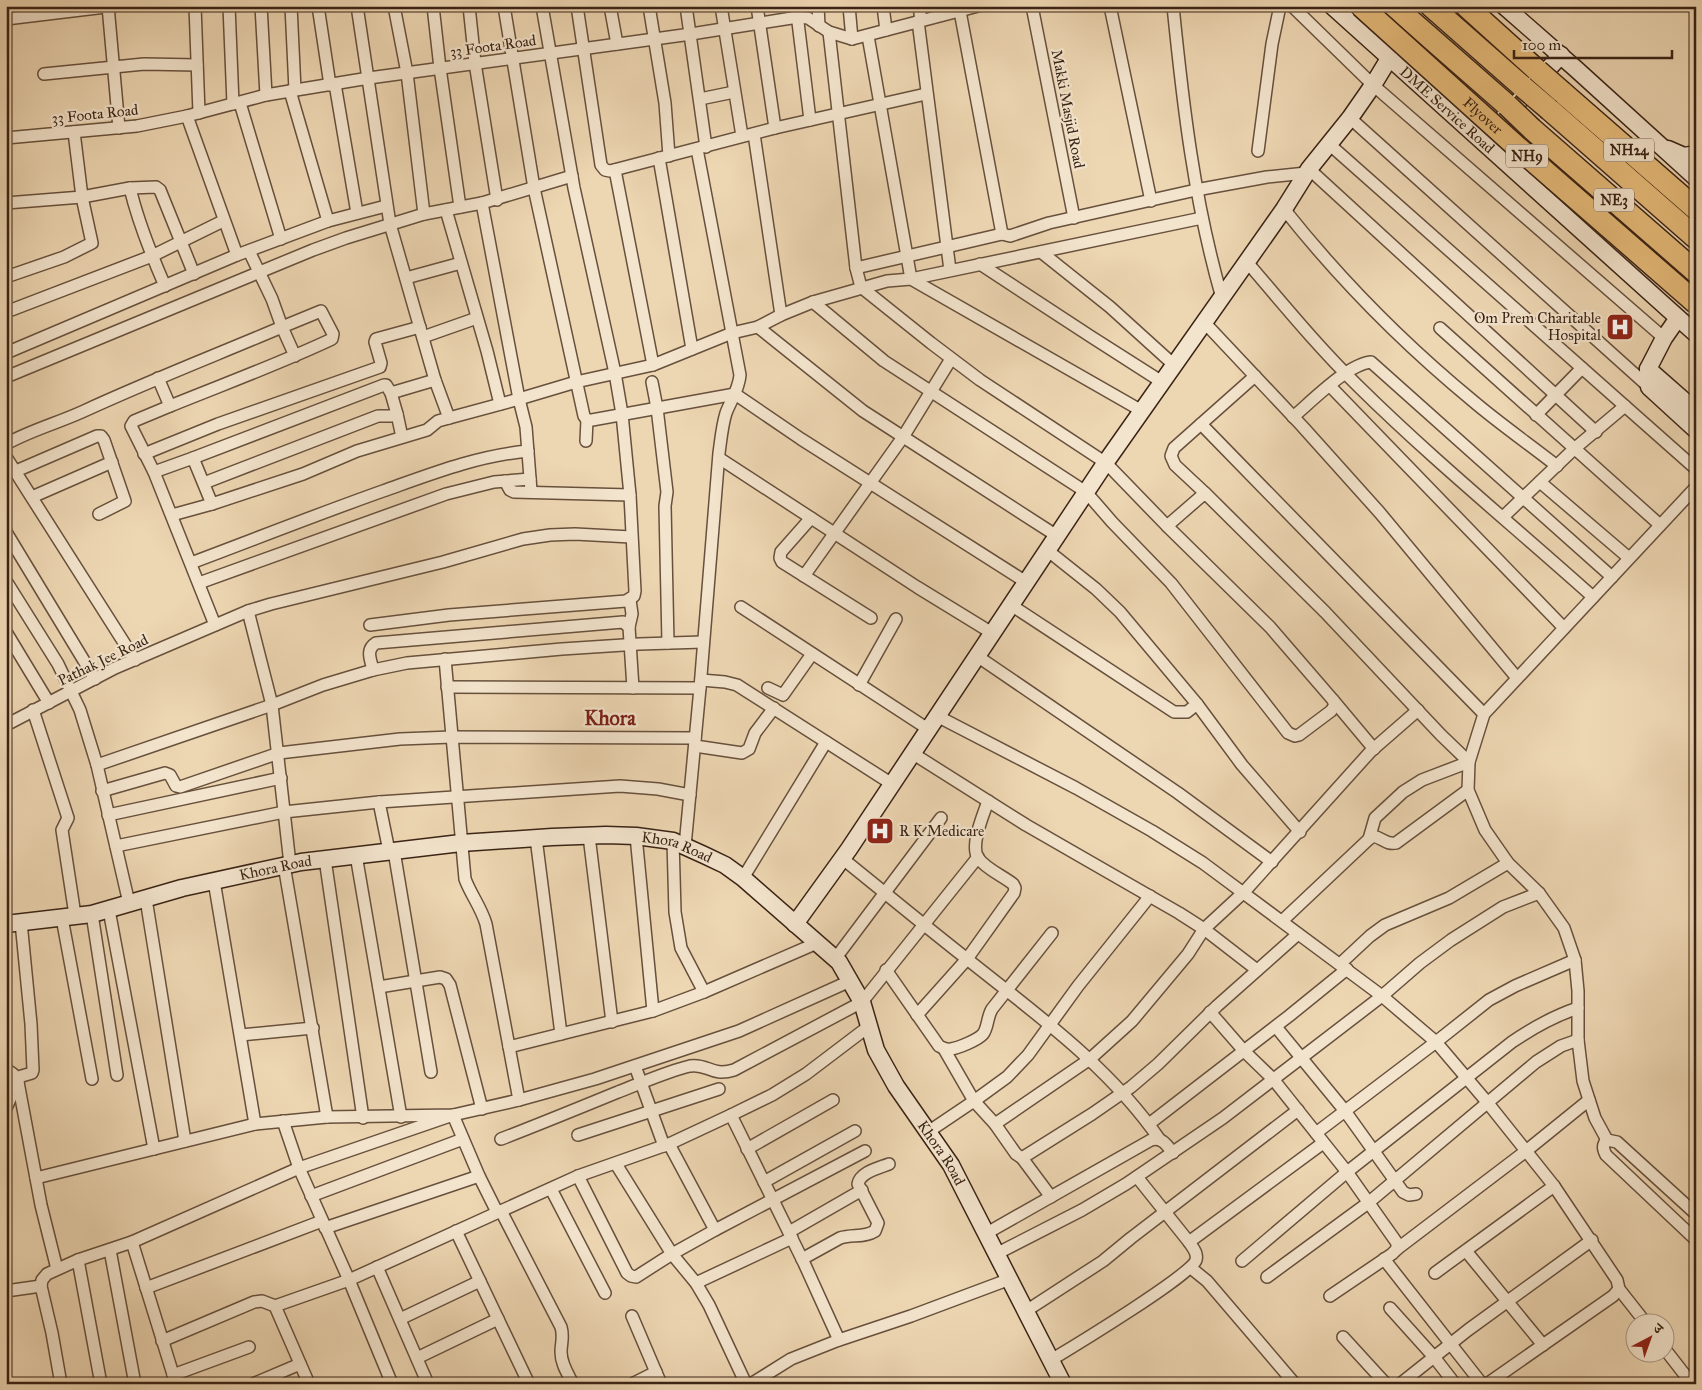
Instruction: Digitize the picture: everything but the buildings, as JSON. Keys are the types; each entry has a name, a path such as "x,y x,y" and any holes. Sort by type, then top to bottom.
{"highway":[{"name":"Flyover","path":"1361,6 1516,146 1696,303"},
{"name":"NE3","path":"1394,6 1696,272"},
{"name":"NE3","path":"1431,6 1696,238"},
{"name":"NH24","path":"1466,6 1696,209"}],"street":[{"path":"108,6 119,128"},
{"path":"6,19 114,6"},
{"path":"195,6 197,65 193,114 224,221 237,255"},
{"path":"229,6 236,104 281,240"},
{"path":"261,6 266,95"},
{"path":"291,6 293,90 328,221"},
{"path":"318,6 357,213"},
{"path":"357,6 390,224 435,380 449,418"},
{"path":"394,6 407,73 424,214"},
{"path":"433,6 460,207"},
{"path":"469,6 475,63 497,200"},
{"path":"504,6 534,188 576,382 584,416 587,420 586,441"},
{"path":"370,625 449,615 630,600 634,596 630,495 622,414 572,176 542,6"},
{"path":"577,6 601,165 605,170 615,170 742,136 926,94"},
{"path":"610,6 617,44"},
{"path":"649,6 665,104 664,157 692,349"},
{"path":"686,6 700,99 702,148 740,375 739,384 726,413 722,432 690,795 679,844 675,912 681,948 704,992"},
{"path":"721,6 742,136"},
{"path":"757,6 775,128"},
{"path":"818,6 824,29 838,114 856,268 861,287 980,380 1106,463 1270,627 1302,662 1374,749"},
{"path":"849,6 852,39"},
{"path":"883,6 886,30"},
{"path":"919,6 926,94 950,270"},
{"path":"797,12 824,29 852,39 868,36 959,8 978,6"},
{"name":"Makki Masjid Road","path":"1032,6 1074,218"},
{"path":"1110,6 1152,201"},
{"path":"1172,6 1196,190 1210,256 1222,298"},
{"path":"1258,150 1272,44 1280,6"},
{"path":"1292,6 1373,85 1664,338"},
{"name":"DME Service Road","path":"1332,6 1696,334"},
{"path":"1504,6 1561,55 1696,178"},
{"path":"959,8 1002,234"},
{"path":"797,12 810,120"},
{"name":"33 Foota Road","path":"6,138 119,128 193,114 293,90 691,34 760,22 797,12"},
{"path":"868,36 911,279"},
{"path":"1482,141 1561,55"},
{"path":"795,924 842,859 1086,492 1284,209 1307,171 1350,118 1390,57"},
{"path":"44,74 113,67 171,64 197,65"},
{"path":"700,99 734,92"},
{"path":"1350,118 1696,430"},
{"path":"6,277 64,257 92,243 82,197 74,132"},
{"path":"754,134 782,315"},
{"path":"1329,144 1696,469"},
{"path":"1663,147 1684,156 1696,154"},
{"path":"615,170 653,364"},
{"path":"856,268 1002,234 1010,236 1049,223 1196,190 1307,171"},
{"path":"1307,171 1596,432"},
{"path":"6,377 321,247 424,214 497,200 572,176"},
{"path":"6,203 82,197 130,188 156,187 160,190 194,274"},
{"path":"130,188 152,256 165,286"},
{"path":"482,203 519,400 526,426 531,491"},
{"path":"6,353 237,255 328,221 386,206"},
{"path":"1284,209 1320,253 1408,343 1473,401 1557,466"},
{"path":"446,210 500,404"},
{"path":"172,515 303,474 357,451 428,430 438,421 519,400 576,382 653,364 732,332 758,327 813,302 861,287 887,281 911,279 1202,218"},
{"path":"6,312 152,256 224,221"},
{"path":"249,251 294,356"},
{"path":"1041,252 1110,307 1174,365"},
{"path":"1247,262 1345,373 1405,431 1593,597"},
{"path":"406,278 461,263"},
{"path":"980,264 1162,382"},
{"path":"911,279 1142,411"},
{"path":"813,302 884,362 1086,492 1171,583 1288,733 1295,736 1299,735 1331,711 1335,705 1333,700"},
{"path":"6,444 27,433 84,411 102,401 321,311 332,334 332,340 132,423 132,431 154,472 215,625"},
{"path":"144,454 218,424 380,367 381,363 375,342 376,339 421,332 477,318"},
{"path":"1649,387 1648,369 1664,338 1678,318"},
{"path":"1204,322 1294,417 1380,513 1517,678"},
{"path":"758,327 863,411 1057,536"},
{"path":"1440,328 1660,525"},
{"path":"804,576 903,437 952,359"},
{"path":"1294,417 1345,373 1366,362 1371,362 1612,576"},
{"path":"1536,415 1582,368"},
{"path":"1648,369 1696,410"},
{"path":"1255,376 1174,448 1171,456 1176,465 1325,612 1469,762"},
{"path":"158,378 170,406"},
{"path":"391,393 435,380"},
{"path":"652,382 667,492 665,506 668,643"},
{"path":"154,472 384,385 386,385 391,393 402,437"},
{"path":"1330,386 1564,628"},
{"path":"587,420 734,394 1026,582"},
{"path":"1504,517 1574,449 1625,406"},
{"path":"204,483 376,417 397,414"},
{"path":"1201,424 1484,714"},
{"path":"16,471 97,436 101,436 126,501 99,514"},
{"path":"191,562 450,468 482,458 528,451"},
{"path":"6,457 135,660"},
{"path":"193,458 212,504"},
{"path":"719,458 917,587 992,633"},
{"path":"32,497 112,462"},
{"path":"199,583 446,494 494,482 530,479"},
{"path":"505,481 514,492 630,495"},
{"path":"1540,482 1629,558"},
{"path":"1607,1140 1595,1118 1583,1081 1578,1040 1578,991 1574,960 1564,928 1539,894 1508,863 1485,830 1468,790 1469,762 1484,714 1696,487"},
{"path":"1167,526 1205,493"},
{"path":"811,518 781,552 780,558 782,562 871,618"},
{"path":"6,532 95,679"},
{"name":"Pathak Jee Road","path":"8,721 49,703 135,660 248,611 443,562 523,539 575,534 631,537"},
{"path":"1047,550 1096,589 1120,612 1197,704 1242,765 1300,832"},
{"path":"6,580 58,664 80,710 97,764 129,903"},
{"path":"630,600 632,614 629,627 633,688"},
{"path":"1011,605 1174,712 1187,712 1197,704"},
{"path":"741,607 859,685 933,722 1076,788 1152,831 1203,863 1344,966 1436,1042 1487,1102 1554,1186 1592,1240 1617,1280 1619,1289 1637,1312"},
{"path":"248,611 272,705 279,753 287,865 327,1117"},
{"path":"859,685 896,620"},
{"path":"373,670 369,652 371,646 376,643 623,622 629,627"},
{"path":"6,632 49,703"},
{"path":"97,764 272,705 323,685 373,670 445,658 631,644 703,642"},
{"path":"768,688 783,695 812,654"},
{"path":"977,656 1178,793 1272,862"},
{"path":"445,658 465,879 470,892 482,911 486,924 519,1100"},
{"path":"448,688 633,688 724,682 737,685 892,784"},
{"path":"102,791 165,773 170,775 176,786 180,787 279,753 400,739 452,737 695,742 742,753 746,752 758,728 774,708"},
{"path":"33,710 68,818 62,830 69,916 92,1079"},
{"path":"995,1124 1090,1059 1132,1021 1188,954 1204,929 1244,892 1374,749 1418,710"},
{"path":"743,878 826,742"},
{"path":"912,753 988,801 1204,929 1257,970"},
{"path":"1369,839 1375,818 1403,792 1422,780 1469,762"},
{"path":"108,816 281,778"},
{"path":"116,846 284,812 379,802 620,786 658,789 690,795"},
{"path":"1282,921 1369,839 1374,836 1386,843 1396,843 1468,790"},
{"path":"917,1015 967,959 1014,893 1015,888 1013,884 978,858 975,844 988,801"},
{"path":"379,802 392,851 431,1072"},
{"path":"835,958 941,818"},
{"path":"589,836 612,1022"},
{"name":"Khora Road","path":"14,923 92,914 214,881 287,865 356,855 461,843 589,836 636,836 679,844 725,865 743,878 839,962 862,1002 876,1050 896,1086 951,1165 998,1253 1063,1384"},
{"path":"636,836 653,1011"},
{"path":"536,838 561,1034"},
{"path":"356,855 402,1117"},
{"path":"501,1139 690,1066 699,1066 724,1073 734,1070 862,1002 978,858"},
{"path":"325,859 363,1118"},
{"path":"842,859 1008,990 1090,1059 1123,1092 1160,1140 1173,1153"},
{"path":"1149,1124 1276,1027 1344,966 1370,936 1384,925 1449,898 1508,863"},
{"path":"214,881 256,1124"},
{"path":"998,1253 1082,1210 1137,1177 1223,1118 1382,996 1450,940 1503,907 1539,894"},
{"path":"928,1132 1007,1076 1028,1055 1083,980 1150,896"},
{"path":"146,898 185,1141"},
{"path":"109,910 154,1149"},
{"path":"92,914 117,1075"},
{"path":"6,1108 17,1080 32,1073 33,1070 31,1024 14,923"},
{"path":"944,1049 951,1049 977,1039 983,1034 988,1015 1052,933"},
{"path":"1022,1158 1092,1114 1158,1064 1210,1012 1298,934"},
{"path":"509,1047 653,1011 704,992 817,943"},
{"path":"1316,1133 1489,1000 1514,986 1574,960"},
{"path":"886,970 939,1046 944,1049 974,1101 995,1124 1016,1154 1022,1158 1051,1197"},
{"path":"379,987 440,977 446,980 450,985 482,1109"},
{"path":"61,1384 41,1286 44,1277 57,1269 132,1242 299,1168 453,1115 519,1100 636,1066 739,1032 850,981"},
{"path":"1242,1262 1347,1172 1512,1042 1537,1025 1578,1008"},
{"path":"1210,1012 1244,1051 1274,1079 1347,1172 1397,1242 1397,1249"},
{"path":"162,1341 254,1302 262,1301 276,1306 348,1280 578,1176 666,1145 772,1095 806,1074 868,1027"},
{"path":"1276,1027 1345,1111 1403,1192 1409,1195 1416,1194"},
{"path":"241,1036 313,1028"},
{"path":"1267,1277 1368,1203 1487,1102 1550,1053 1578,1040"},
{"path":"636,1066 651,1110 666,1145 715,1230"},
{"path":"6,1069 17,1080 48,1237 57,1269"},
{"path":"578,1135 719,1089"},
{"path":"747,1149 833,1100"},
{"path":"1330,1296 1384,1259 1526,1152 1589,1100"},
{"path":"1026,1311 1104,1261 1298,1110"},
{"path":"36,1178 220,1131 256,1124 327,1117 363,1118 453,1115"},
{"path":"453,1115 479,1176 561,1328 563,1335 562,1362 573,1384"},
{"path":"730,1116 802,1259 839,1340"},
{"path":"282,1121 299,1168 392,1384"},
{"path":"764,1182 855,1131"},
{"path":"311,1196 464,1139"},
{"path":"987,1234 1151,1140 1160,1140"},
{"path":"1607,1140 1617,1142 1696,1214"},
{"path":"1607,1140 1604,1143 1603,1149 1606,1155 1696,1240"},
{"path":"1189,1242 1323,1142"},
{"path":"578,1176 627,1273 636,1277 715,1230 865,1151"},
{"path":"616,1164 672,1254 696,1283 709,1305 746,1384"},
{"path":"802,1259 840,1238 861,1236 876,1231 878,1223 858,1184 862,1176 889,1164"},
{"path":"146,1288 324,1224 479,1176"},
{"path":"1051,1360 1112,1323 1191,1268 1196,1260 1196,1252 1189,1242 1137,1177"},
{"path":"1435,1273 1554,1186"},
{"path":"551,1189 604,1293"},
{"path":"696,1283 790,1235 862,1190"},
{"path":"456,1231 529,1384"},
{"path":"1400,1384 1507,1301 1592,1240"},
{"path":"132,1242 174,1379 249,1347"},
{"path":"110,1250 135,1384"},
{"path":"1466,1251 1543,1345"},
{"path":"1384,1259 1482,1384"},
{"path":"78,1260 101,1384"},
{"path":"377,1267 428,1384"},
{"path":"1191,1268 1207,1280 1295,1384"},
{"path":"751,1384 791,1359 1010,1279"},
{"path":"400,1319 480,1281"},
{"path":"6,1291 41,1286"},
{"path":"1487,1384 1613,1296 1619,1289"},
{"path":"276,1306 308,1384"},
{"path":"1390,1308 1434,1356 1455,1384"},
{"path":"632,1316 661,1384"},
{"path":"417,1358 498,1319"},
{"path":"1343,1337 1386,1384"},
{"path":"1674,1361 1692,1384"},
{"path":"253,1384 300,1364"},
{"path":"632,1384 656,1372"}],"place":[{"name":"Om Prem Charitable Hospital","path":"1620,327"},
{"name":"R K Medicare","path":"880,831"}],"district":[{"name":"Khora","path":"610,718"}]}
